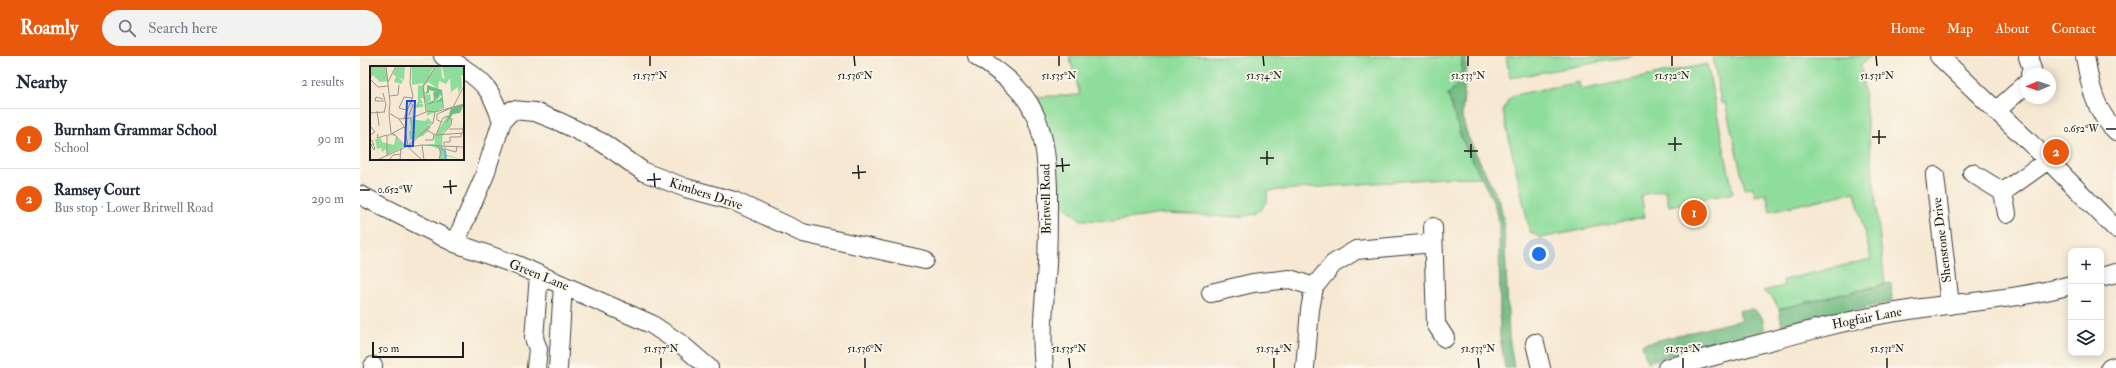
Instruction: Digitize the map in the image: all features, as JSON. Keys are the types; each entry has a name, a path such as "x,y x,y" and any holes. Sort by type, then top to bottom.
{"street":[{"path":"443,56 460,66"},
{"name":"Britwell Road","path":"977,56 1005,77 1017,89 1033,110 1042,139 1047,169 1048,211 1044,313 1044,368"},
{"path":"1939,56 2048,160 2116,229"},
{"path":"2030,56 2032,68"},
{"path":"2085,56 2092,92 2104,119 2116,131"},
{"path":"455,243 484,177 502,121 494,98 481,80 464,68"},
{"path":"1996,111 2020,89"},
{"name":"Kimbers Drive","path":"502,121 512,110 535,112 603,143 644,172 686,188 734,201 803,233 925,260"},
{"path":"2002,192 2048,160"},
{"path":"1972,173 2002,192 2007,214"},
{"name":"Shenstone Drive","path":"1934,176 1950,305"},
{"name":"Green Lane","path":"360,195 455,243 539,275 651,324 681,344 709,368"},
{"path":"1305,368 1310,310 1314,287 1333,264 1356,250 1433,235 1436,324 1445,338"},
{"path":"2104,276 2116,273"},
{"path":"536,368 538,349 534,338 539,275"},
{"path":"1211,293 1253,283 1290,279 1314,287"},
{"path":"558,368 563,285"},
{"name":"Hogfair Lane","path":"1667,368 1837,324 1909,309 2034,294 2068,286"},
{"path":"1535,343 1541,368"},
{"path":"2110,368 2116,366"}],"green space":[{"path":"1069,56 1462,56 1461,81 1448,94 1461,137 1481,177 1442,178 1268,191 1267,201 1262,209 1254,214 1238,217 1161,214 1113,221 1081,220 1064,206 1029,97 1080,95"},
{"path":"1462,56 1467,56 1462,117 1468,137 1500,203 1504,223 1509,336 1514,368 1505,368 1500,336 1499,224 1494,203 1461,137 1448,94 1461,81"},
{"path":"1506,56 1633,56 1510,78"},
{"path":"1713,56 1871,56 1861,64 1885,284 1779,309 1772,297 1763,291 1784,286 1783,280 1871,259 1855,192 1770,211 1766,194 1755,196 1753,187 1745,189 1725,103 1721,103"},
{"path":"1707,64 1733,193 1669,206 1665,190 1641,195 1645,217 1541,238 1530,232 1503,112 1508,100 1514,95 1579,82 1581,90"},
{"path":"1891,283 1892,302 1782,327 1779,309"},
{"path":"1753,309 1762,317 1765,331 1647,362 1642,344 1741,320 1739,310"}],"place":[{"name":"Ramsey Court","path":"2056,152"},
{"name":"Burnham Grammar School","path":"1694,213"}]}
